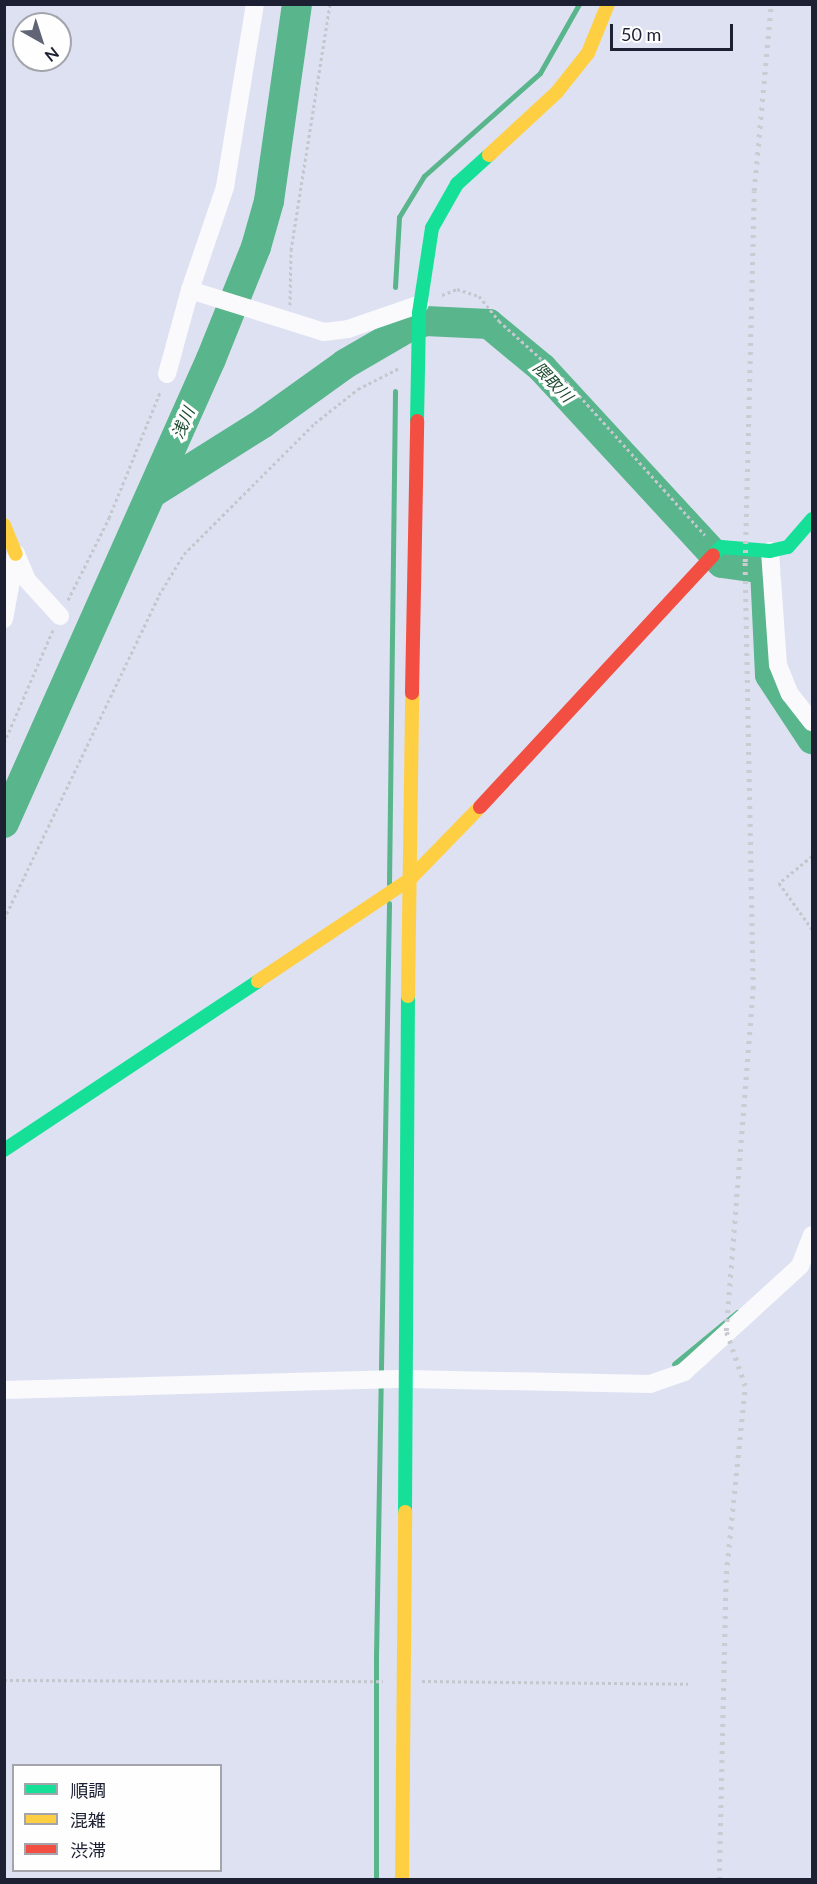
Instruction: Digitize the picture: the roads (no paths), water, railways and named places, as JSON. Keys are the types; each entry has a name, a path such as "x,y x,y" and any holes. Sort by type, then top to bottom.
{"street":[{"path":"167,374 225,187 255,4"},
{"path":"402,1880 409,880 420,309 432,228 457,184 557,92 588,53 608,4"},
{"path":"193,291 324,332 348,329 420,309"},
{"path":"4,1150 409,880 472,816 716,552 770,551 788,547 813,519"},
{"path":"4,525 27,580 60,616"},
{"path":"770,551 777,665 790,694 813,722"},
{"path":"4,619 16,554"},
{"path":"4,1390 407,1379 650,1384 684,1372 800,1266 813,1235"}],"waterway":[{"name":"浅川","path":"4,823 211,359 256,247 269,201 297,4"},
{"path":"395,287 399,217 424,176 540,73 579,4"},
{"name":"隈取川","path":"152,493 263,423 345,364 407,328 425,321 489,324 542,368 722,563 765,569 770,675 812,739"},
{"path":"389,884 395,391"},
{"path":"376,1880 376,1657 389,903"},
{"path":"674,1364 737,1312"}],"railway":[{"path":"719,1880 726,1574 745,1386 726,1331 753,989 745,562 754,191 771,4"}]}
